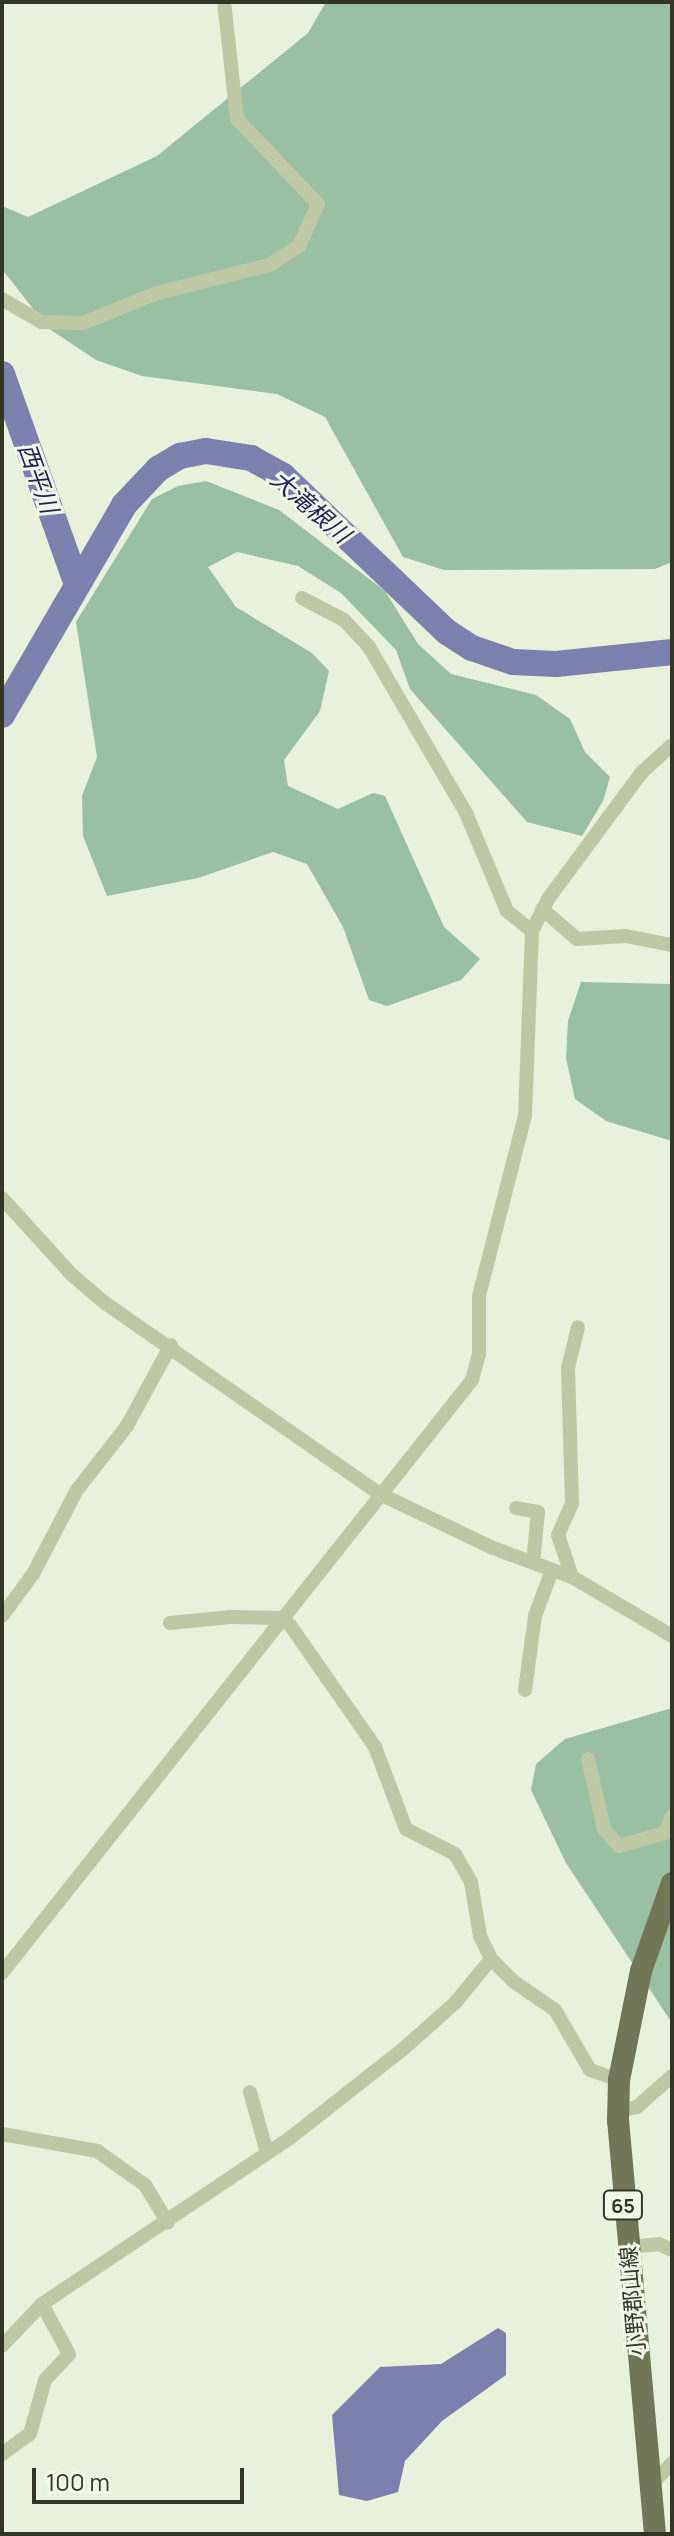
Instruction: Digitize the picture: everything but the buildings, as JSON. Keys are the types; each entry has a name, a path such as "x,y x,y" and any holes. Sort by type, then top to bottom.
{"main road":[{"name":"小野郡山線","path":"655,2534 627,2247 618,2111 619,2080 641,1971 672,1883"}],"street":[{"path":"2,299 41,322 83,323 157,293 269,265 299,246 318,204 237,119 224,2"},
{"path":"302,598 344,620 387,673 466,813 507,911 532,931"},
{"path":"2,1973 160,1779 378,1493 472,1380 479,1353 479,1296 525,1115 532,931 542,909 642,772 672,745"},
{"path":"542,909 577,939 626,936 672,945"},
{"path":"2,1198 72,1275 378,1493 533,1563 572,1577 672,1636"},
{"path":"572,1577 558,1535 572,1503 568,1368 578,1327"},
{"path":"2,1616 33,1574 77,1490 127,1426 171,1345"},
{"path":"516,1508 538,1512 533,1563"},
{"path":"525,1690 535,1616 552,1570"},
{"path":"170,1623 280,1618 302,1639 375,1747 406,1829 455,1854 471,1882 480,1936 491,1959 513,1981 555,2010 590,2070 619,2080"},
{"path":"588,1759 604,1829 619,1846 665,1833 672,1816"},
{"path":"2,2346 42,2304 168,2223 266,2149 290,2138 402,2050 455,2003 491,1959"},
{"path":"618,2111 637,2107 672,2076"},
{"path":"250,2092 266,2149"},
{"path":"2,2134 97,2151 145,2185 168,2223"},
{"path":"627,2247 659,2244 672,2250"},
{"path":"2,2454 30,2434 45,2380 69,2354 42,2304"},
{"path":"650,2486 672,2463"}],"green space":[{"path":"326,2 672,2 672,562 655,569 444,570 403,557 325,417 277,394 142,376 96,360 48,328 2,269 2,206 28,217 157,156 308,33"},
{"path":"206,481 279,510 385,591 418,644 451,674 536,695 570,719 585,752 610,777 603,801 582,836 527,822 410,689 396,650 341,593 298,566 237,552 208,567 236,607 312,653 329,671 320,711 284,760 288,786 338,809 373,793 385,796 444,927 480,959 461,980 387,1006 369,1000 343,927 307,864 273,852 198,878 107,896 83,836 82,796 97,757 76,622 152,499 178,486"},
{"path":"581,982 672,984 672,1141 606,1121 575,1099 566,1058 568,1021"},
{"path":"672,1708 672,2023 566,1863 531,1790 536,1764 565,1739"}],"water":[{"path":"498,2328 506,2333 506,2375 442,2421 405,2461 398,2492 367,2501 339,2495 332,2415 380,2367 441,2364"}],"waterway":[{"name":"西平川","path":"2,374 76,582"},
{"name":"大滝根川","path":"2,715 124,505 158,469 180,456 206,451 251,458 283,476 447,632 472,648 513,662 556,664 672,652"}]}
